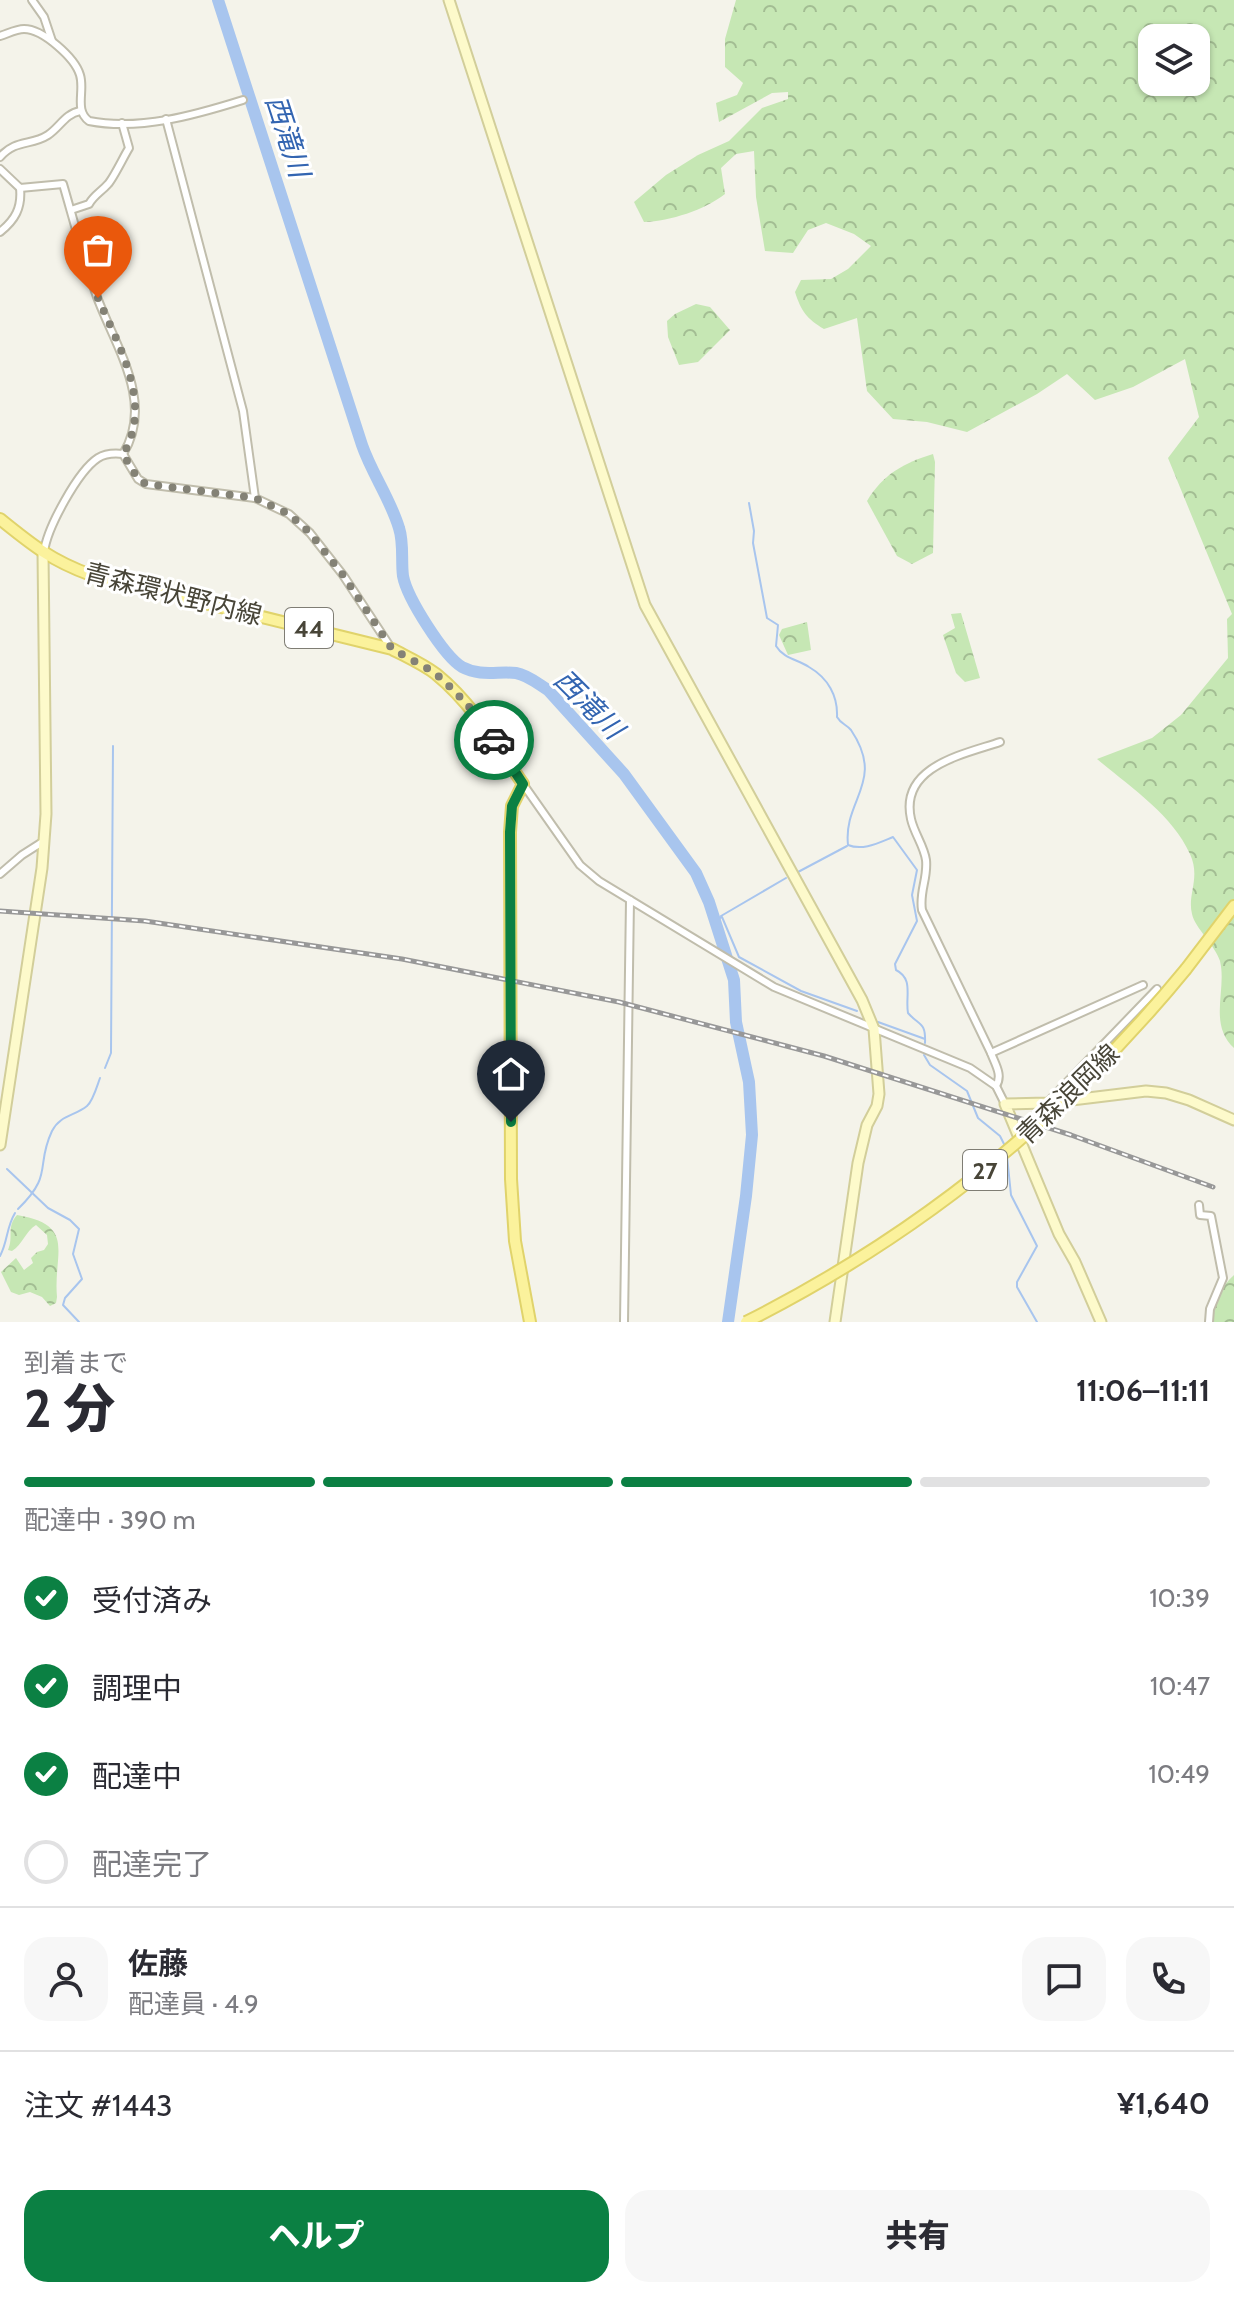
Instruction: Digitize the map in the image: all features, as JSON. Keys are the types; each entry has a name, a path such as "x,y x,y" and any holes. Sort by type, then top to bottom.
{"main road":[{"name":"青森環状野内線","path":"0,519 59,563 104,579 392,649 434,672 447,684 490,735 523,784"},
{"path":"523,784 512,806 510,832 511,1144 515,1241 530,1322"},
{"name":"青森浪岡線","path":"746,1322 872,1252 996,1161 1099,1068 1186,969 1234,906"}],"street":[{"path":"32,0 44,17 52,41"},
{"path":"449,0 645,605 862,1000 874,1029 879,1094 877,1106 867,1125 858,1163 835,1322"},
{"path":"0,36 23,29 52,41 77,67 82,85 80,111 89,121 122,123 192,116 243,100"},
{"path":"0,157 11,146 44,137 66,117 80,111"},
{"path":"166,119 174,160 243,411 255,498"},
{"path":"71,210 89,204 111,182 117,165 129,148 122,123"},
{"path":"0,169 20,188 21,197 15,219 0,232"},
{"path":"20,188 63,184 98,298 133,386 133,426 130,442 123,454"},
{"path":"0,1145 29,966 44,841 43,553 48,534 79,477 101,456 113,452 123,454 138,479 146,484 255,498 289,514 310,533 343,575 392,649"},
{"path":"996,1086 1000,1081 999,1073 991,1053 922,910 920,898 926,861 911,819 910,805 920,779 937,763 1000,742"},
{"path":"523,784 580,865 599,881 795,997 970,1068 996,1086 1054,1223 1101,1322"},
{"path":"0,874 44,841"},
{"path":"624,1322 630,900"},
{"path":"991,1053 1143,985"},
{"path":"1047,1103 1157,989"},
{"path":"1005,1104 1047,1103 1146,1091 1189,1100 1234,1120"},
{"path":"1199,1205 1200,1215 1211,1216 1223,1278 1210,1309 1209,1322"}],"green space":[{"path":"736,0 1234,0 1234,1048 1226,1039 1220,1018 1220,961 1192,914 1194,871 1190,854 1173,826 1097,759 1152,738 1181,715 1228,658 1227,619 1232,614 1168,458 1199,417 1185,359 1133,387 1095,400 1067,374 967,432 927,422 893,419 867,391 857,318 824,329 805,314 795,292 801,280 831,279 848,269 871,246 854,234 826,223 808,230 793,253 765,251 756,197 754,151 736,154 721,168 725,194 697,210 644,222 634,202 666,175 698,155 729,141 762,108 788,99 788,92 772,93 719,122 716,103 737,95 743,83 725,67 725,39"},
{"path":"696,304 710,307 730,330 698,362 679,365 668,337 667,321"},
{"path":"933,454 933,553 912,564 897,556 867,501 895,471"},
{"path":"961,613 980,678 965,682 956,673 943,635 955,628 951,614"},
{"path":"807,622 811,650 788,655 779,635 782,629"},
{"path":"17,1215 48,1226 55,1234 58,1243 57,1297 56,1303 50,1306 42,1297 30,1292 19,1295 11,1292 1,1272 16,1258 24,1270 33,1263 31,1258 48,1244 47,1235 36,1225 16,1248 8,1250 12,1224"},
{"path":"1234,1275 1234,1322 1213,1322 1219,1296"}],"waterway":[{"name":"西滝川","path":"218,0 362,445 399,528 403,576 419,612 436,639 462,667 482,673 520,674 548,690 624,774 696,873 709,902 734,980 736,1022 749,1082 752,1135 728,1322"},
{"path":"749,503 767,618 778,625 776,646 787,656 816,671 826,682 834,695 837,717 851,730 861,748 865,763 864,777 851,815 848,845 865,847 893,837 917,870 912,895 917,921 895,964 907,983 908,1013 923,1027 925,1043"},
{"path":"105,1068 111,1053 113,746"},
{"path":"798,872 847,846"},
{"path":"721,916 786,878"},
{"path":"715,920 722,917 739,957 801,991 857,1011"},
{"path":"878,1022 925,1039"},
{"path":"924,1055 930,1065 967,1091 978,1118 1000,1136 1005,1146"},
{"path":"18,1209 36,1187 47,1143 55,1126 89,1104 100,1078"},
{"path":"1007,1156 1011,1195 1037,1246 1017,1282 1037,1322"},
{"path":"7,1169 48,1208 70,1220 79,1229 73,1254 82,1279 65,1298 63,1305 79,1322"},
{"path":"0,1256 15,1213"}],"railway":[{"path":"0,911 145,921 402,959 619,1002 824,1056 1071,1135 1213,1187"}],"way so far":[{"path":"98,298 133,386 133,426 130,442 123,454 138,479 146,484 171,489 255,498 289,514 310,533 343,575 392,649 434,672 467,704 494,740"}],"route":[{"path":"494,740 523,784 510,817 511,1122"}]}
